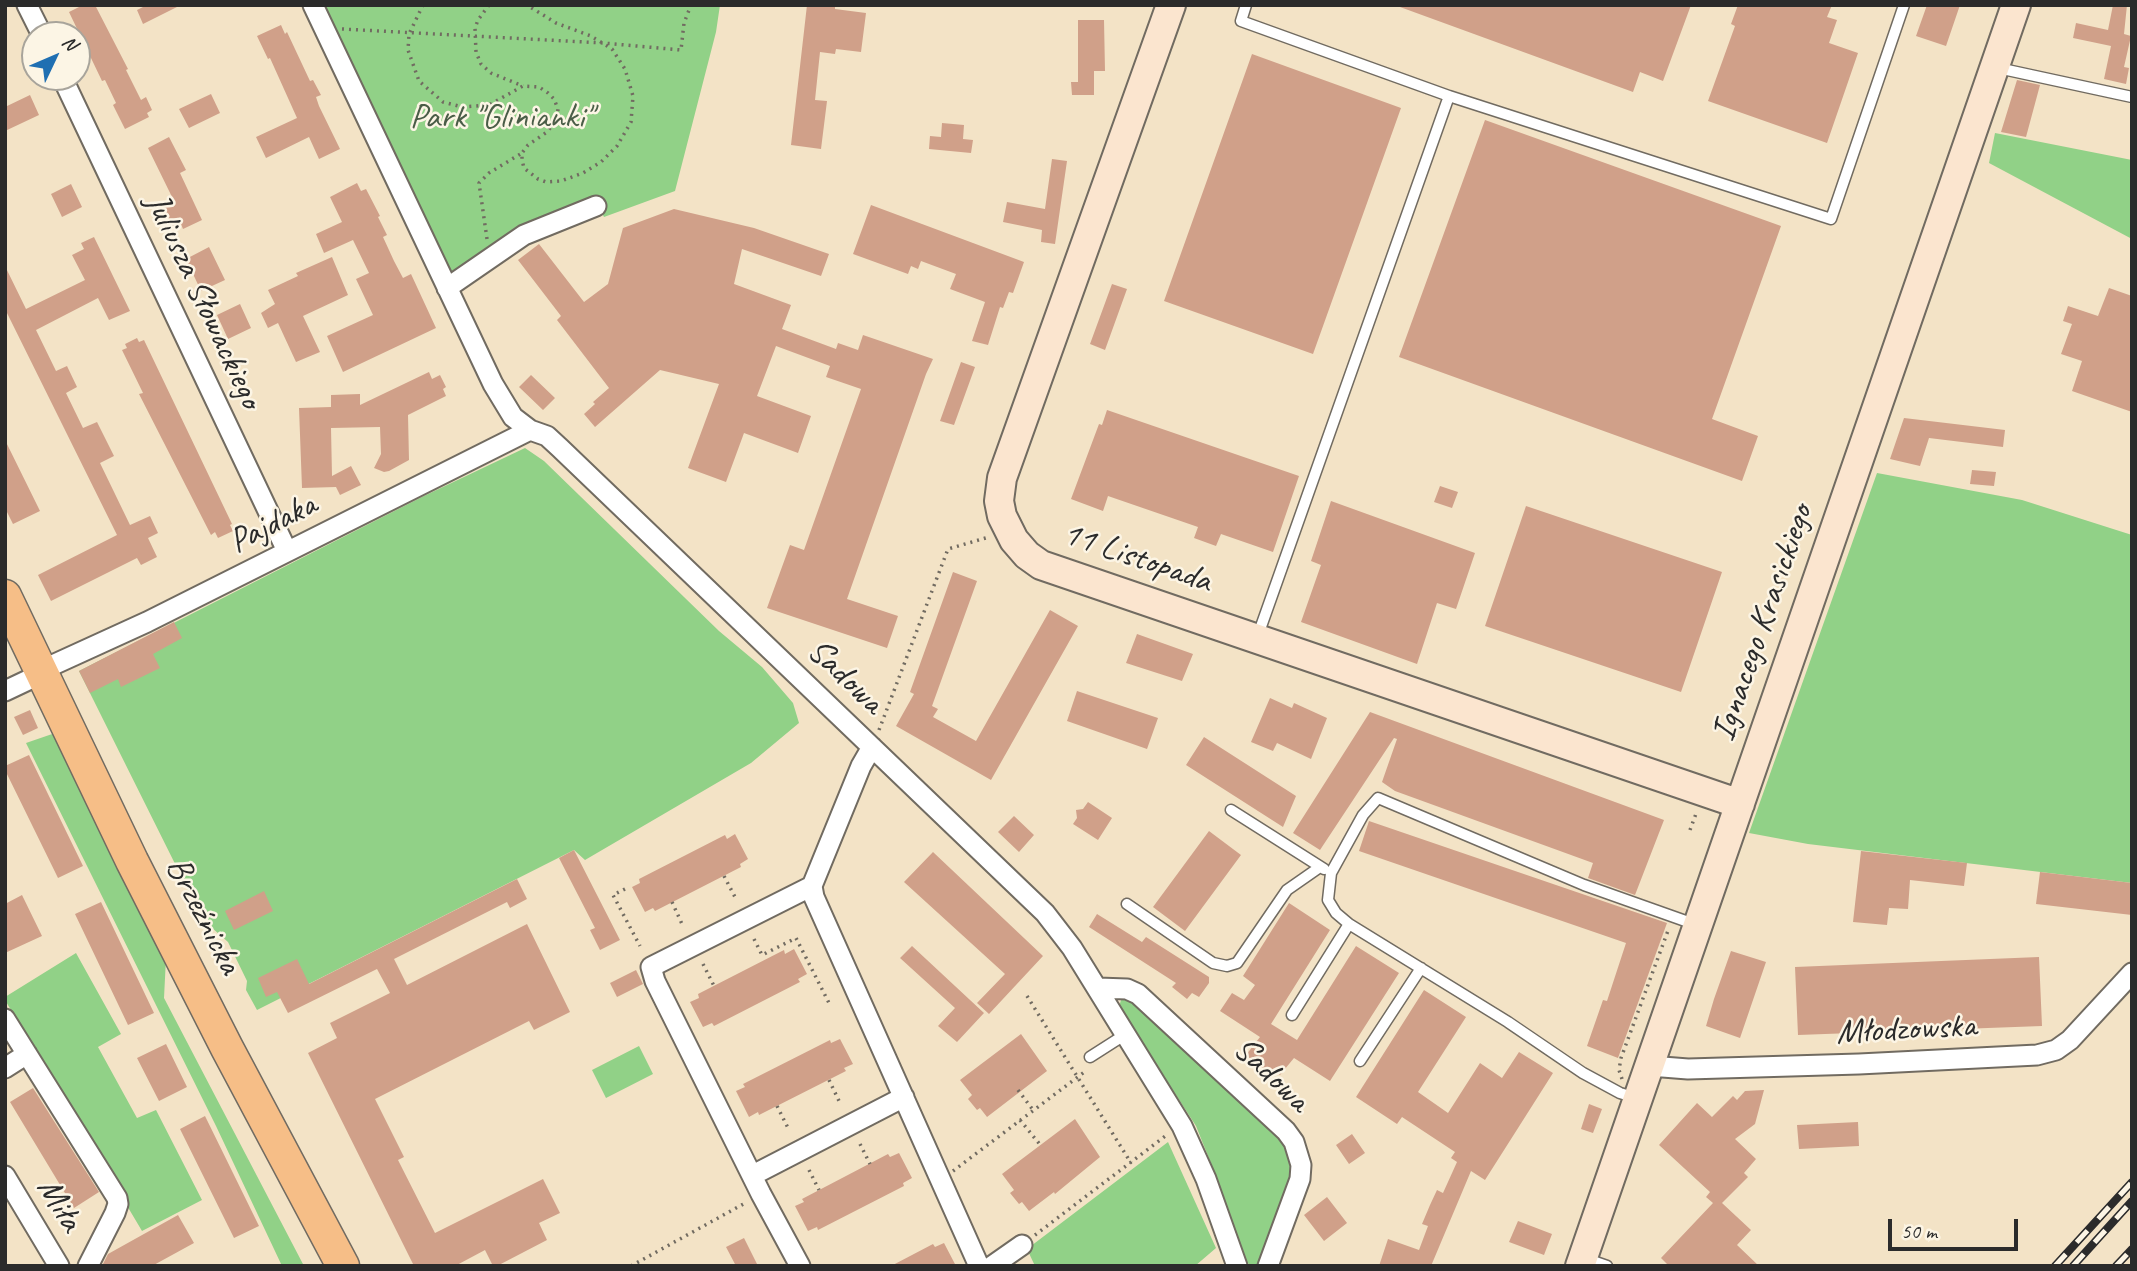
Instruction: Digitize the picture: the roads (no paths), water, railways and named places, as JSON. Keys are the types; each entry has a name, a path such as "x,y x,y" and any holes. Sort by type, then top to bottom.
{"main road":[{"name":"Brzeźnicka","path":"5,596 226,1048 343,1266"}],"street":[{"path":"27,5 35,21"},
{"name":"Sadowa","path":"313,5 447,288 513,417 530,430 547,436 560,448 1045,913 1072,947 1182,1126 1206,1179 1237,1266"},
{"name":"11 Listopada","path":"1171,5 1002,478 999,501 1008,531 1021,549 1041,565 1740,804"},
{"name":"Ignacego Krasickiego","path":"1590,1263 1631,1090 1650,1066 1689,928 1740,804 2016,5"},
{"name":"Juliusza Słowackiego","path":"69,91 287,551"},
{"path":"447,288 524,235 596,206"},
{"name":"Pajdaka","path":"43,673 54,664 147,622 530,430"},
{"path":"5,691 43,673"},
{"path":"872,747 861,766 812,886 814,897 979,1266"},
{"path":"800,1266 761,1194 651,967 812,886"},
{"name":"Młodzowska","path":"1650,1066 1688,1069 2037,1055 2056,1050 2070,1040 2132,973"},
{"name":"Sadowa","path":"1098,988 1128,989 1138,994 1286,1131 1294,1142 1301,1165 1300,1179 1268,1266"},
{"path":"5,1020 117,1198 115,1213 88,1266"},
{"path":"5,1068 27,1054"},
{"path":"753,1175 904,1097"},
{"name":"Miła","path":"5,1176 59,1266"},
{"path":"992,1266 1022,1245"}],"lane":[{"path":"1246,5 1241,21 1449,96 1831,219 1903,5"},
{"path":"1994,67 2132,97"},
{"path":"1257,639 1449,96"},
{"path":"1631,1090 1619,1093 1583,1073 1508,1022 1349,924 1336,913 1328,900 1331,873 1363,814 1378,798 1689,928"},
{"path":"1231,810 1331,873"},
{"path":"1127,904 1213,963 1227,966 1237,963 1287,890 1320,867"},
{"path":"1292,1015 1349,924"},
{"path":"1360,1061 1421,968"},
{"path":"1091,1062 1127,1034"}],"railway":[{"path":"2055,1266 2132,1182"},
{"path":"2073,1266 2132,1201"},
{"path":"2116,1266 2132,1249"}],"park label":[{"name":"Park \"Glinianki\"","path":"501,118"}]}
